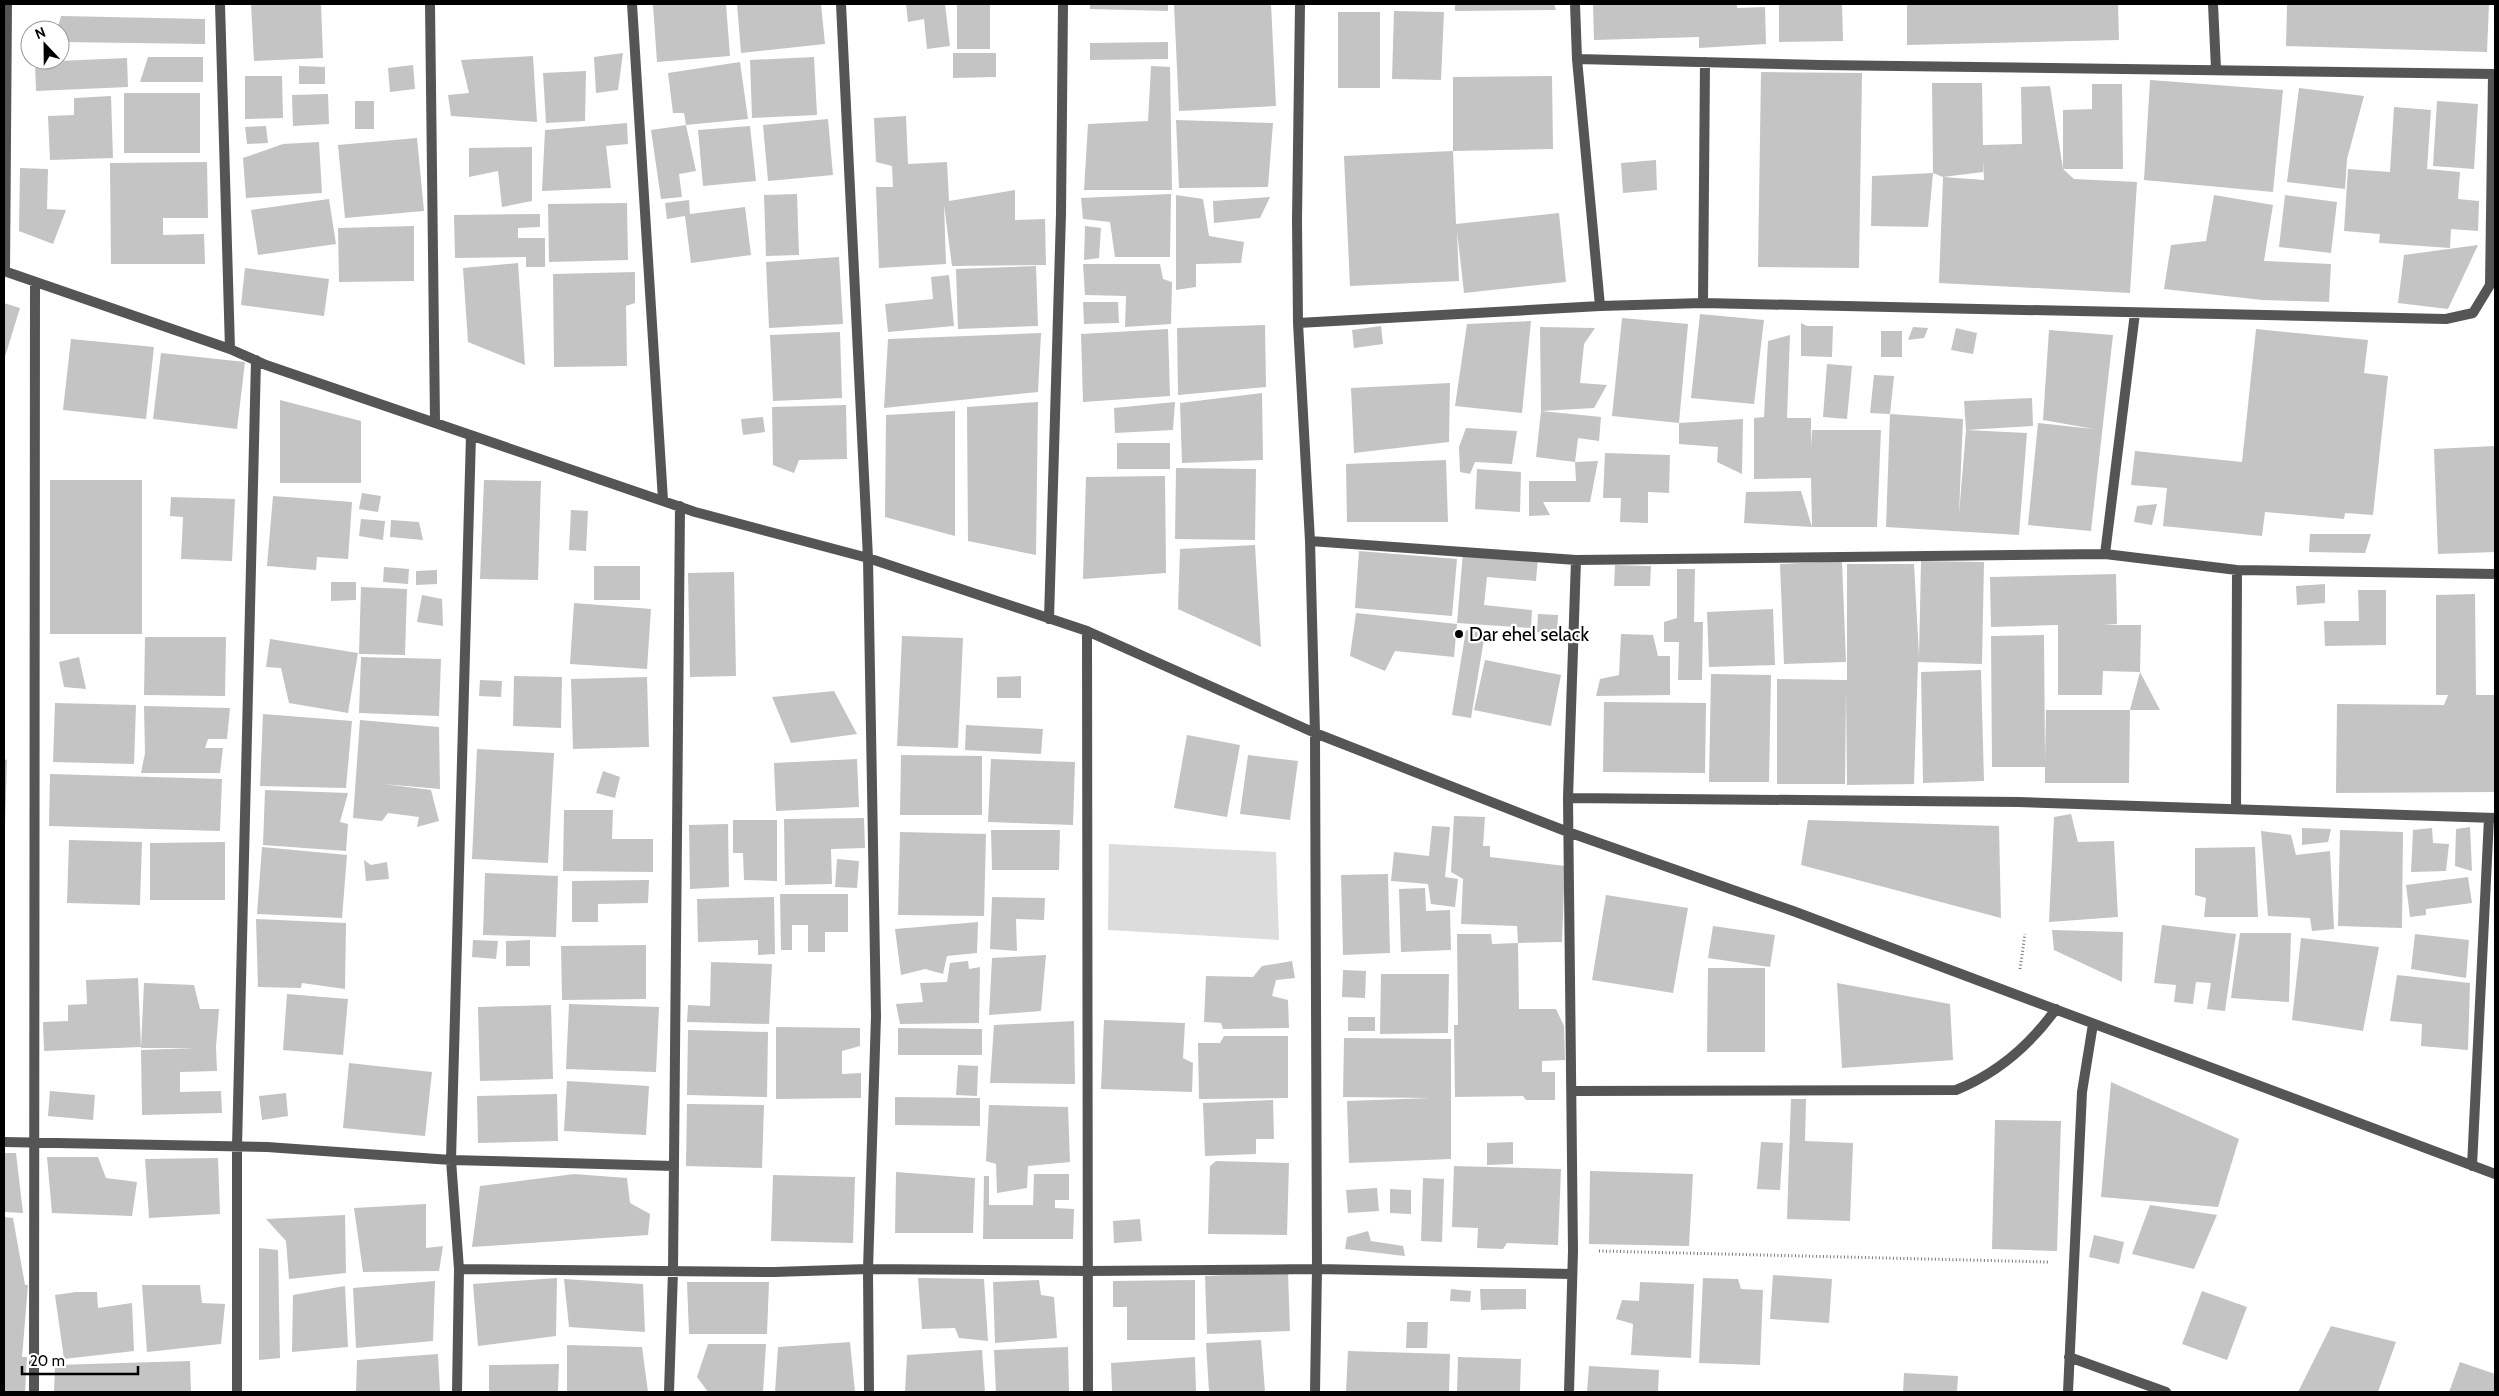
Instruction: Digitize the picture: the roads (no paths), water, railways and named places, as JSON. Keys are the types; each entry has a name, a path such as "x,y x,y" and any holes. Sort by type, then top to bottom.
{"street":[{"path":"7,4 4,271 471,435 680,506 868,558 1049,620 1087,631 1315,733 1568,832 1793,911 2495,1174"},
{"path":"220,4 230,349"},
{"path":"430,4 435,421"},
{"path":"632,4 664,500"},
{"path":"842,4 868,558 876,1016 868,1269 869,1392"},
{"path":"1049,620 1061,214 1062,4"},
{"path":"1300,4 1297,220 1298,323 1310,540 1315,733 1317,1269 1315,1392"},
{"path":"1575,4 1577,59 1600,306"},
{"path":"2213,4 2216,69"},
{"path":"1298,323 1600,306 1703,303 2446,319 2473,313 2490,285 2494,74 1577,59"},
{"path":"1703,303 1705,62"},
{"path":"34,1392 35,282"},
{"path":"2105,554 2135,313"},
{"path":"237,1392 237,1147 256,360"},
{"path":"457,1392 459,1269 451,1160 471,435"},
{"path":"669,1392 674,1271 680,506"},
{"path":"1310,540 1576,560 2105,554 2237,570 2495,574"},
{"path":"1570,1392 1573,1251 1573,1090 1568,798 1576,560"},
{"path":"2236,808 2237,570"},
{"path":"1087,631 1088,1392"},
{"path":"1568,798 2019,802 2492,818 2472,1166"},
{"path":"1573,1090 1956,1090 1971,1084 2014,1056 2039,1033 2056,1009"},
{"path":"2068,1392 2082,1092 2093,1024"},
{"path":"4,1142 237,1147 451,1160 674,1166"},
{"path":"459,1269 674,1271 1317,1269 1572,1274"},
{"path":"2069,1357 2166,1392"}],"place":[{"name":"Dar ehel selack","path":"1459,634"}]}
